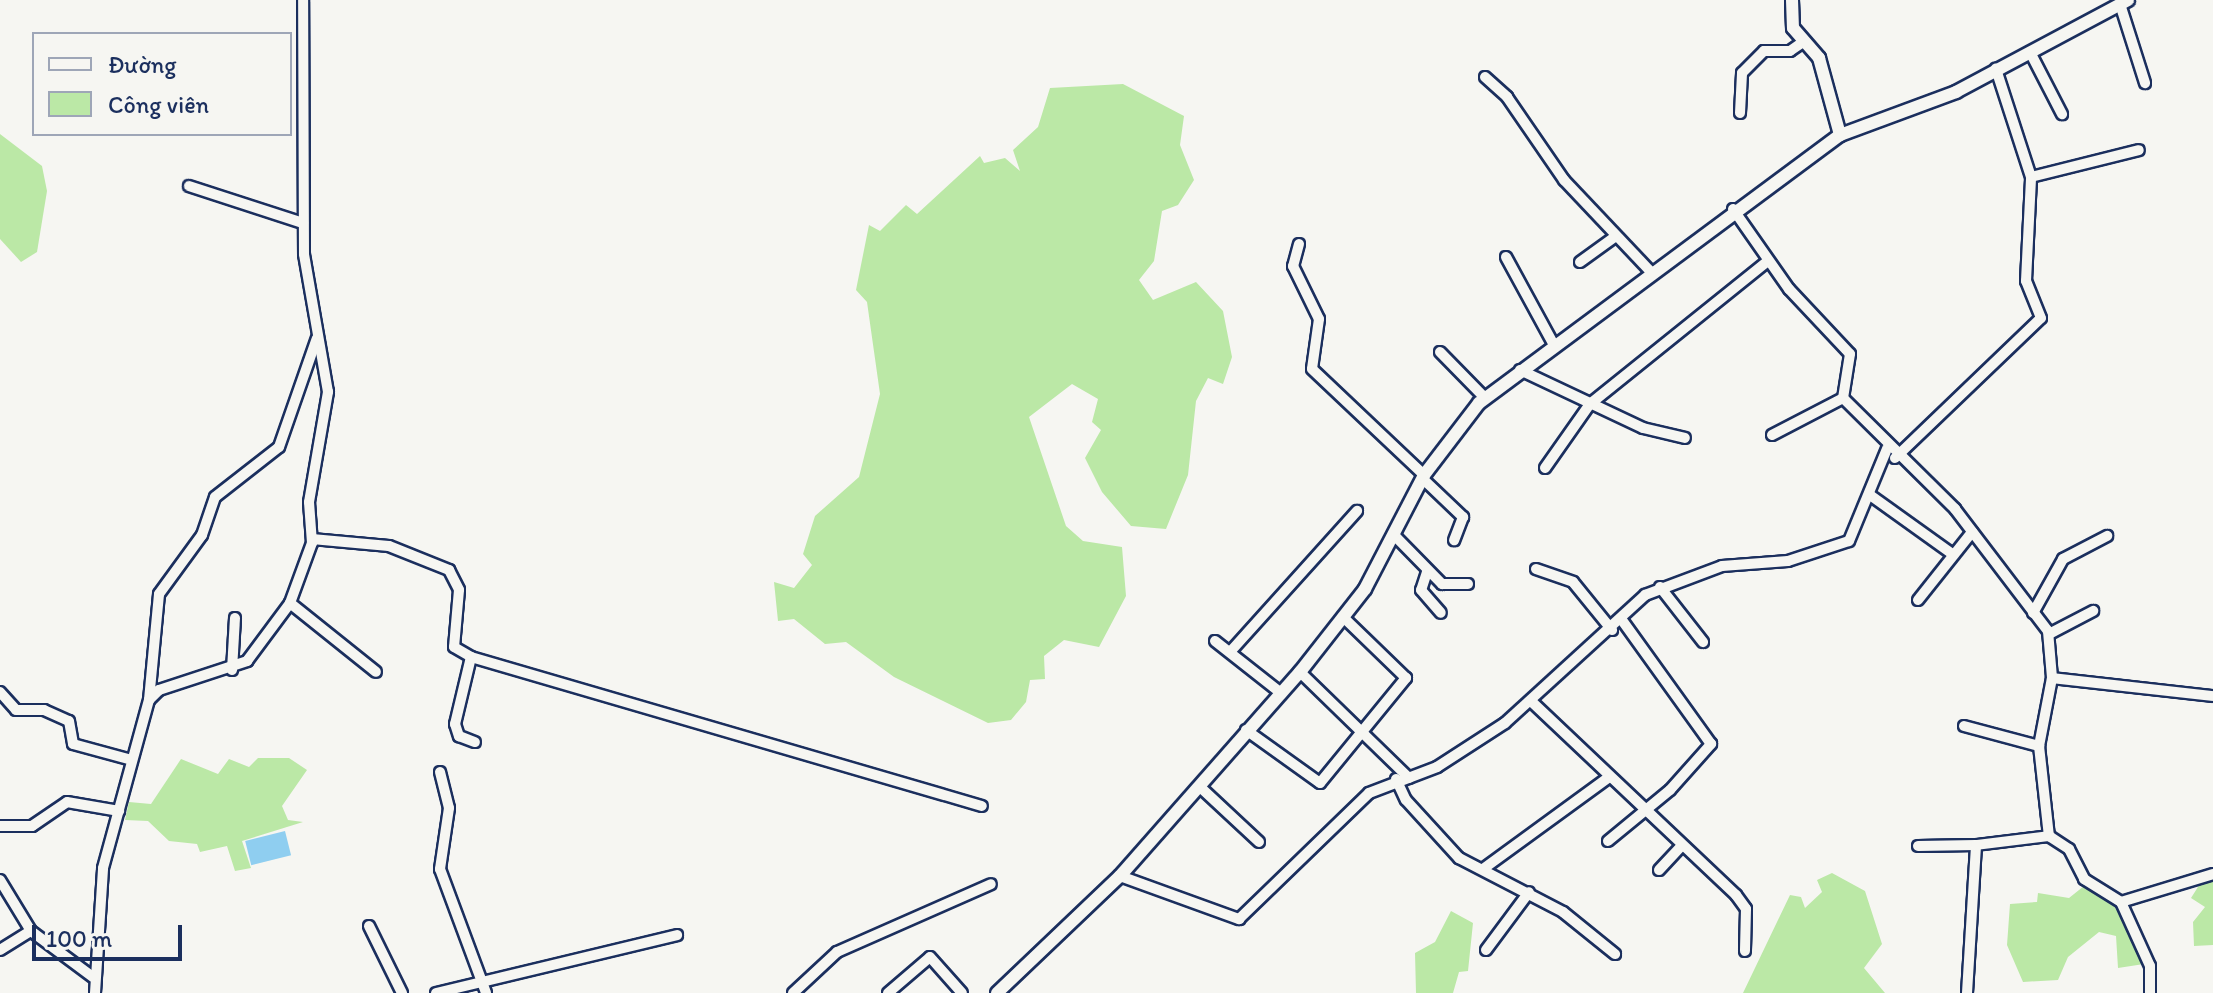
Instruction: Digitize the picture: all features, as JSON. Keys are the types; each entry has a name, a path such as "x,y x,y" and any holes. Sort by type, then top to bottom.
{"street":[{"path":"149,700 159,690 232,670 268,641 290,603 312,539 309,502 328,400 303,223 303,0"},
{"path":"1792,0 1799,38 1819,58 1840,135"},
{"path":"997,993 1120,876 1300,672 1343,617 1394,535 1423,476 1485,398 1520,370 1555,347 1733,209 1840,135 1892,121 2124,2 2145,83"},
{"path":"1740,113 1742,73 1764,51 1790,51 1799,38"},
{"path":"2030,52 2062,114"},
{"path":"1895,458 2041,318 2026,281 2031,177 1996,69"},
{"path":"1485,77 1507,97 1514,115 1616,236 1651,272"},
{"path":"2031,177 2139,150"},
{"path":"189,186 303,223"},
{"path":"1733,209 1768,261 1850,354 1843,398 1895,458 1944,497 2049,634 2052,678 2039,746 2049,836"},
{"path":"1580,262 1616,236"},
{"path":"1299,244 1293,266 1316,301 1319,319 1312,369 1463,517 1454,540"},
{"path":"1506,257 1530,290 1555,347"},
{"path":"1545,468 1590,404 1768,261"},
{"path":"95,993 94,919 149,700 159,594 202,535 215,497 279,447 317,338"},
{"path":"1440,352 1485,398"},
{"path":"1520,370 1590,404 1685,438"},
{"path":"1772,435 1843,398"},
{"path":"1120,876 1239,919 1369,793 1396,779 1409,778 1455,757 1532,702 1660,587 1722,566 1788,561 1849,541 1887,449"},
{"path":"1870,495 1951,553"},
{"path":"1230,652 1357,511"},
{"path":"1918,600 1951,553 1972,532"},
{"path":"1394,535 1427,572 1453,589 1468,584"},
{"path":"2033,613 2063,559 2107,536"},
{"path":"312,539 389,546 449,570 459,590 454,647 471,657 982,806"},
{"path":"1536,569 1573,582 1612,630"},
{"path":"1427,572 1421,590 1441,613"},
{"path":"1660,587 1703,642"},
{"path":"290,603 376,672"},
{"path":"2049,634 2093,611"},
{"path":"1246,730 1316,785 1365,729 1406,678 1343,617"},
{"path":"232,670 235,618"},
{"path":"1608,841 1646,812 1711,744 1622,620"},
{"path":"1215,641 1281,693"},
{"path":"471,657 455,724 459,736 475,742"},
{"path":"1300,672 1365,729 1409,778"},
{"path":"2052,678 2213,696"},
{"path":"0,692 16,710 44,710 69,721 73,744 132,760"},
{"path":"1532,702 1744,904 1745,951"},
{"path":"1964,726 2039,746"},
{"path":"440,772 449,808 440,869 485,988"},
{"path":"1483,869 1609,777"},
{"path":"1396,779 1449,848 1529,892 1615,954"},
{"path":"1199,786 1259,842"},
{"path":"0,826 32,826 67,802 119,811"},
{"path":"1918,846 1976,845 2049,836 2069,849 2084,879 2121,902 2150,966 2150,993"},
{"path":"1659,870 1682,845"},
{"path":"1967,993 1976,845"},
{"path":"2121,902 2213,874"},
{"path":"0,880 31,931 93,977"},
{"path":"793,993 849,946 991,884"},
{"path":"1486,950 1529,892"},
{"path":"369,926 402,993"},
{"path":"0,950 31,931"},
{"path":"436,993 485,988 677,935"},
{"path":"888,993 930,957 962,993"}],"green space":[{"path":"1123,84 1184,116 1180,145 1194,180 1178,205 1162,211 1154,261 1139,280 1153,300 1196,282 1223,311 1232,357 1223,384 1208,378 1196,401 1188,475 1166,529 1131,526 1102,492 1085,458 1101,430 1092,422 1098,399 1072,384 1029,417 1066,526 1083,541 1122,547 1126,596 1099,647 1064,640 1044,656 1045,679 1030,680 1026,702 1011,720 988,723 894,677 846,642 825,644 794,619 778,621 774,582 794,588 812,565 803,554 815,516 859,477 880,394 867,302 856,290 869,225 880,231 906,205 917,214 980,156 984,163 1005,158 1020,171 1013,150 1038,127 1050,88"},
{"path":"0,134 42,166 47,191 37,252 21,262 0,239"},
{"path":"258,758 289,758 307,770 282,806 288,820 303,822 242,841 251,868 235,871 227,846 200,852 197,844 169,841 148,821 125,820 129,802 151,804 181,759 218,774 229,759 249,767"},
{"path":"1832,873 1865,891 1882,944 1864,968 1885,993 1743,993 1790,895 1801,897 1805,908 1822,892 1817,880"},
{"path":"2213,878 2213,945 2194,946 2193,922 2205,907 2191,898 2203,879"},
{"path":"2084,886 2116,905 2144,964 2118,968 2116,936 2099,932 2068,957 2058,980 2023,982 2007,945 2010,904 2037,902 2038,893 2069,898"},
{"path":"1451,911 1473,923 1468,971 1459,972 1453,993 1416,993 1415,953 1435,942"}],"water":[{"path":"285,831 291,855 251,865 245,841"}]}
